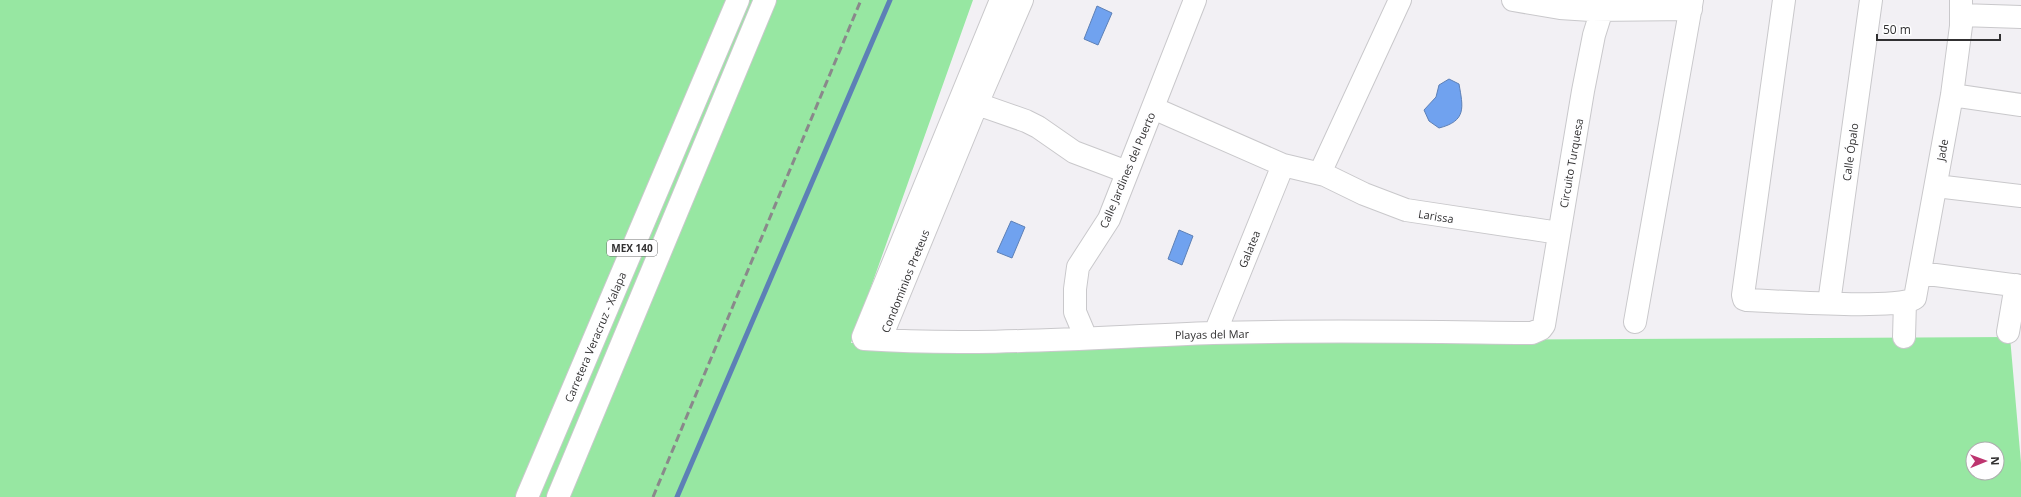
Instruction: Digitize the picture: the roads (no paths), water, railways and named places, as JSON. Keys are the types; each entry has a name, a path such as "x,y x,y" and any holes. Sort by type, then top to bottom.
{"street":[{"name":"Carretera Veracruz - Xalapa","path":"527,497 738,0"},
{"name":"MEX 140","path":"558,497 765,0"},
{"name":"Condominios Preteus","path":"880,340 969,101 1001,0"},
{"name":"Condominios Preteus","path":"969,101 1022,0"},
{"name":"Calle Jardines del Puerto","path":"1086,338 1075,312 1075,289 1078,267 1080,261 1107,223 1194,0"},
{"path":"1320,173 1400,0"},
{"path":"1513,0 1560,8 1604,5 1692,4 1635,322"},
{"path":"1784,0 1743,295 1744,299 1829,303 1910,300"},
{"name":"Calle Ópalo","path":"1829,303 1871,0"},
{"name":"Circuito Turquesa","path":"1543,327 1583,92 1594,35 1604,5"},
{"path":"1961,8 2021,17"},
{"name":"Jade","path":"1904,337 1910,300 1920,273 1952,95 1961,8"},
{"path":"1952,95 2021,105"},
{"path":"969,101 1026,121 1038,127 1074,152 1127,172"},
{"name":"Larissa","path":"1153,108 1283,165 1320,173 1406,210 1432,216 1559,233"},
{"name":"Galatea","path":"1215,333 1283,165"},
{"path":"1936,186 2021,196"},
{"path":"1920,273 2019,286 2008,332"},
{"name":"Playas del Mar","path":"880,340 897,342 1062,341 1086,338 1215,333 1532,333 1543,327"}],"water":[{"path":"1097,6 1112,13 1098,45 1084,39"},
{"path":"1449,79 1459,84 1462,100 1461,112 1459,117 1454,121 1439,128 1429,121 1424,110 1436,97 1439,85"},
{"path":"1011,221 1025,227 1012,258 997,252"},
{"path":"1179,230 1193,236 1182,265 1168,259"}],"waterway":[{"path":"677,497 890,0"}],"railway":[{"path":"653,497 861,0"}]}
